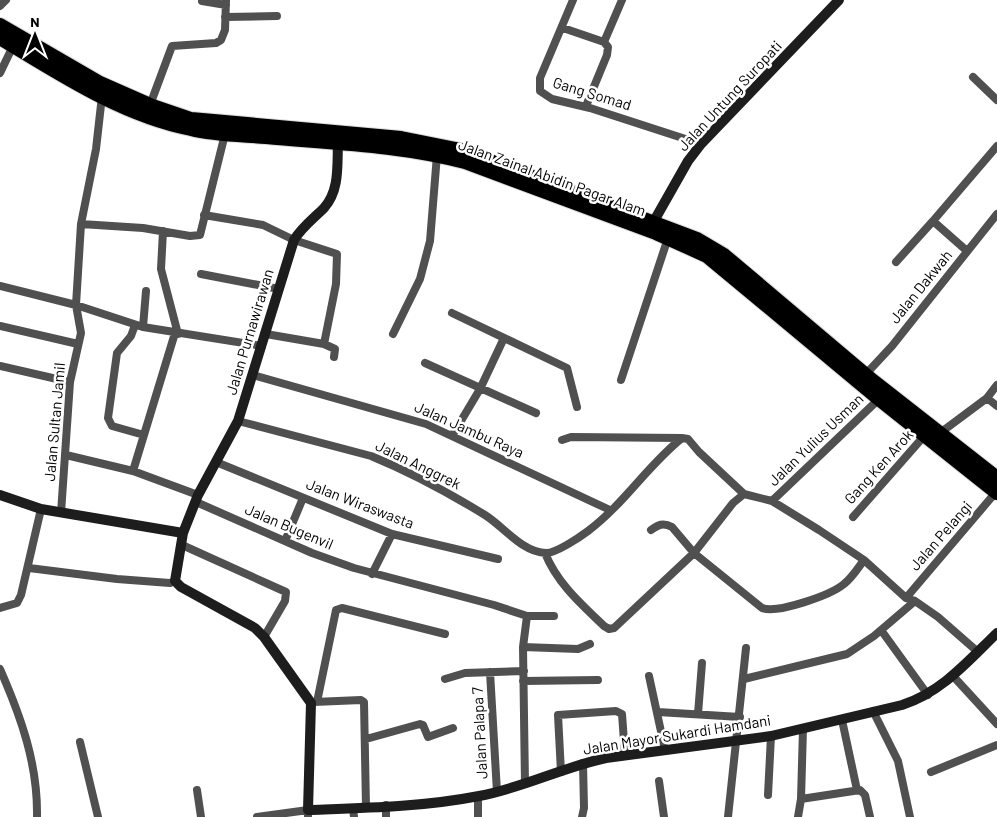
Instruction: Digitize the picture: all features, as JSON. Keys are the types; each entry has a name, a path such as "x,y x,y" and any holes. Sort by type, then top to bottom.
{"highway":[{"name":"Jalan Zainal Abidin Pagar Alam","path":"0,24 100,83 150,105 191,119 428,142 462,150 497,168 591,204 654,221 713,247 879,399 997,492"},
{"name":"Jalan Zainal Abidin Pagar Alam","path":"0,38 102,96 152,120 192,130 224,134 338,143 437,155 497,168"},
{"name":"Jalan Zainal Abidin Pagar Alam","path":"609,210 718,263 997,478"}],"street":[{"path":"0,6 6,0"},
{"name":"Gang Somad","path":"573,0 540,78 539,88 542,94 586,106 701,144"},
{"path":"586,106 608,52 604,42 622,0"},
{"name":"Jalan Untung Suropati","path":"654,221 688,162 701,144 839,0"},
{"path":"150,105 172,46 219,41 224,33 226,3 202,2"},
{"path":"225,16 277,16"},
{"path":"562,28 604,42"},
{"path":"0,73 13,46"},
{"path":"973,77 997,100"},
{"name":"Jalan Sultan Jamil","path":"61,513 70,382 81,329 76,305 81,224 96,148 102,96"},
{"path":"81,224 163,231 198,237 201,234 224,134"},
{"name":"Jalan Purnawirawan","path":"175,581 183,533 197,498 238,421 294,240 300,230 324,208 333,194 337,175 338,143"},
{"path":"896,262 997,146"},
{"path":"393,334 420,279 430,241 437,155"},
{"name":"Jalan Dakwah","path":"865,375 892,346 997,214"},
{"path":"204,215 263,225 294,240 334,252 338,256 336,284 324,344"},
{"path":"933,221 967,251"},
{"path":"132,471 177,334 161,269 163,231"},
{"path":"621,380 668,238"},
{"path":"201,274 279,289"},
{"path":"0,286 76,305 139,326 177,334 262,346"},
{"path":"144,435 112,426 108,418 117,353 139,326 146,291"},
{"path":"452,312 567,368 577,407"},
{"path":"0,326 78,344"},
{"path":"266,334 324,344 335,349 334,357"},
{"path":"452,436 480,389 504,338"},
{"path":"425,363 536,413"},
{"path":"0,366 70,382"},
{"name":"Jalan Jambu Raya","path":"253,374 319,395 395,413 452,436 610,510"},
{"path":"940,433 987,398 997,385"},
{"path":"987,398 997,406"},
{"name":"Jalan Yulius Usman","path":"772,501 879,399"},
{"name":"Jalan Anggrek","path":"238,421 371,456 388,463 470,506 502,527 514,539 545,554"},
{"name":"Gang Ken Arok","path":"853,517 925,436"},
{"path":"562,440 570,437 682,438 690,440 699,452 744,494 772,501 864,560 906,598 915,601 978,652"},
{"path":"682,438 665,450 588,531 556,551 545,554 551,570 576,599 609,629 614,628 694,553 730,507 744,494"},
{"name":"Jalan Bugenvil","path":"66,455 132,471 197,498 334,562 372,574 494,604 527,616 554,616"},
{"name":"Jalan Wiraswasta","path":"216,462 392,534 498,559"},
{"name":"Jalan Pelangi","path":"906,598 997,492"},
{"path":"0,495 41,509 183,533"},
{"path":"286,541 304,498"},
{"path":"0,608 17,603 22,595 41,509"},
{"path":"651,530 659,524 668,524 694,553 762,608 769,610 810,600 843,585 864,560"},
{"path":"372,574 392,534"},
{"path":"182,545 286,592 285,601 264,637"},
{"path":"29,568 117,579 170,583 175,581 181,587 249,624 264,637 314,702"},
{"path":"744,679 852,652 915,601"},
{"path":"256,817 308,813 314,702 336,610 342,608 444,634"},
{"path":"525,784 523,647 527,616"},
{"path":"881,630 928,695"},
{"name":"Jalan Mayor Sukardi Hamdani","path":"308,813 354,813 366,806 478,796 525,784 583,763 625,755 738,742 771,736 902,705 928,695 953,676 997,633"},
{"path":"523,647 578,649 590,644"},
{"path":"728,817 738,742 746,648"},
{"path":"698,714 702,663"},
{"path":"0,668 28,740 37,785 37,817"},
{"path":"445,679 465,673 524,670"},
{"name":"Jalan Palapa 7","path":"490,672 497,792"},
{"path":"649,676 665,750"},
{"path":"953,676 997,724"},
{"path":"523,681 598,680"},
{"path":"314,702 363,700 366,739 366,806"},
{"path":"561,772 558,715 616,711 622,714 625,755"},
{"path":"873,711 898,761 910,817"},
{"path":"658,712 740,717"},
{"path":"842,720 857,790"},
{"path":"366,739 420,724 425,726 428,737 453,728"},
{"path":"798,817 802,799 803,729"},
{"path":"768,795 771,736"},
{"path":"80,742 98,817"},
{"path":"930,772 997,745"},
{"path":"582,817 583,763"},
{"path":"659,781 664,817"},
{"path":"196,790 201,817"},
{"path":"802,799 857,790 863,791 870,817"},
{"path":"478,796 478,817"},
{"path":"386,805 386,817"}]}
